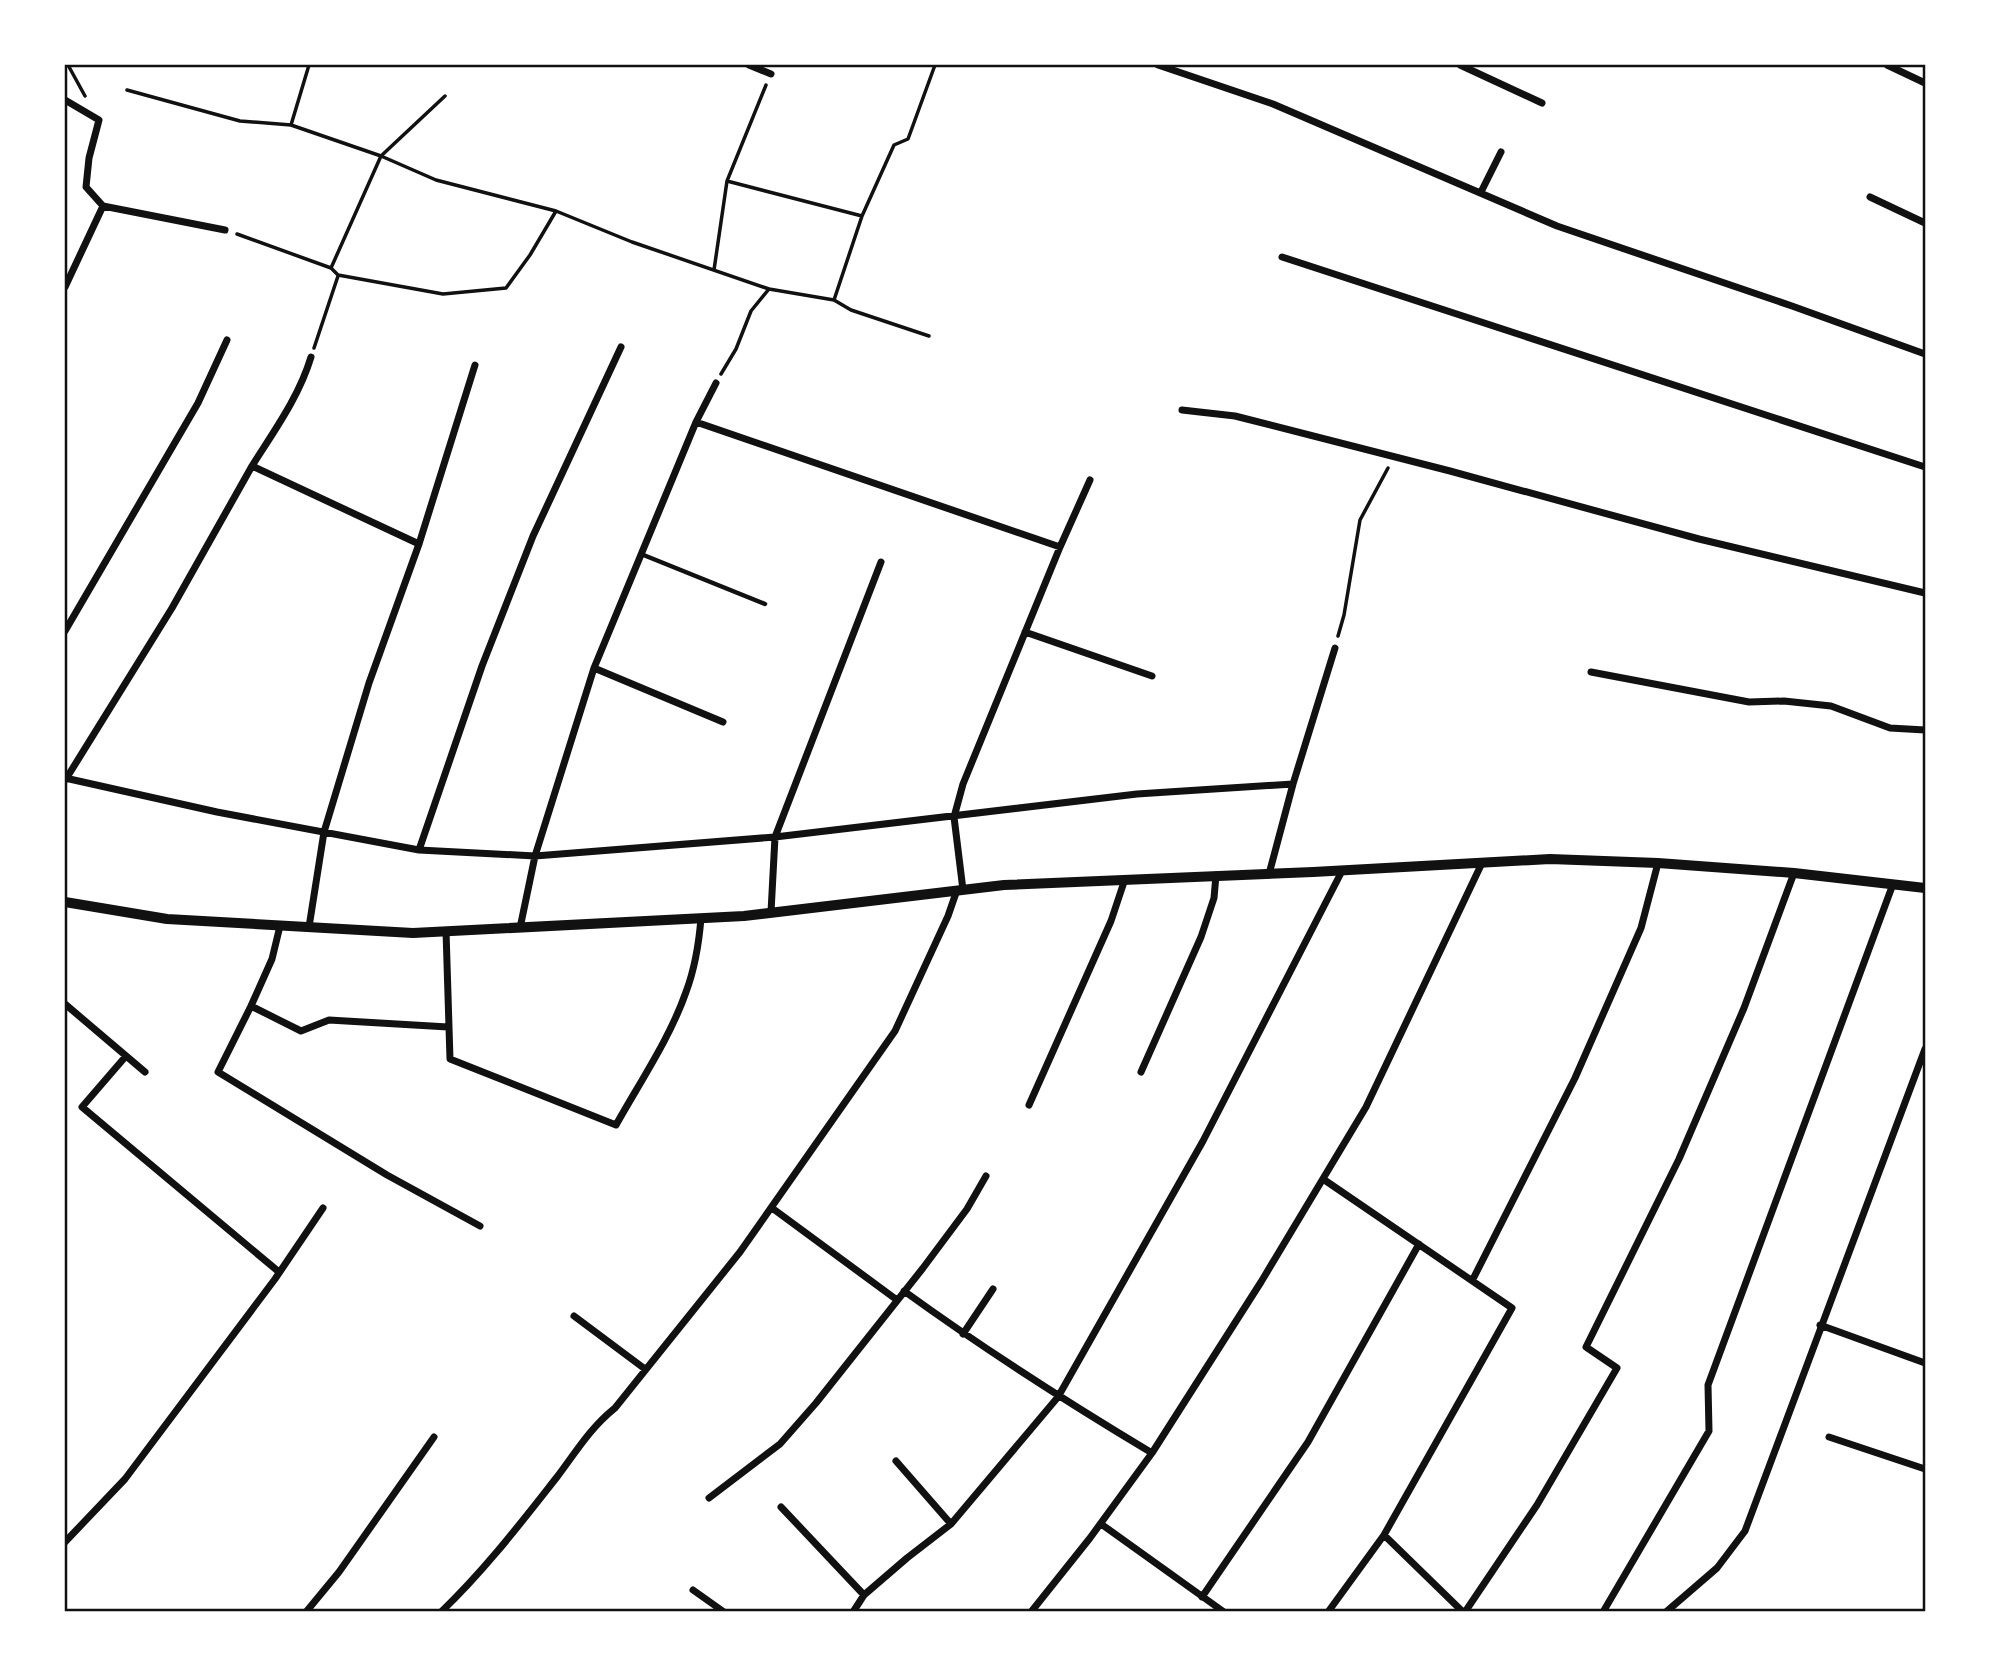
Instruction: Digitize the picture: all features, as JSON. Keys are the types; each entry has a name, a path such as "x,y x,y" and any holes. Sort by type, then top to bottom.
{"street":[{"path":"749,65 771,74"},
{"path":"1158,65 1273,104 1557,226 1925,354"},
{"path":"1460,65 1542,103"},
{"path":"1887,65 1925,83"},
{"path":"65,100 99,120 89,158 86,187 103,206 225,230"},
{"path":"1482,192 1502,152"},
{"path":"1870,197 1925,223"},
{"path":"65,287 103,206"},
{"path":"1282,257 1925,467"},
{"path":"65,631 198,403 227,340"},
{"path":"419,850 482,666 533,536 621,347"},
{"path":"312,357 293,400 172,608 65,778 217,812 419,850 536,856 775,837 1137,794 1293,784"},
{"path":"309,927 324,832 369,683 419,544 475,365"},
{"path":"520,928 536,856 594,668 696,422 716,383"},
{"path":"1182,410 1235,416 1699,539 1925,593"},
{"path":"696,422 1060,547"},
{"path":"252,467 419,544"},
{"path":"441,1612 500,1550 595,1424 615,1408 740,1252 895,1031 960,890 954,817 963,784 1090,480"},
{"path":"771,912 775,837 881,562"},
{"path":"1025,632 1152,676"},
{"path":"1269,874 1293,784 1335,648"},
{"path":"594,668 723,722"},
{"path":"1591,673 1749,702 1784,701 1831,706 1890,728 1925,730"},
{"path":"66,905 167,919 413,933 701,918 1004,885 1550,859 1658,863 1894,884 1924,884"},
{"path":"1031,1612 1101,1524 1152,1453 1261,1282 1366,1107 1482,863"},
{"path":"1472,1281 1575,1078 1641,928 1658,863"},
{"path":"853,1612 864,1595 951,1524 1058,1396 1203,1141 1342,871"},
{"path":"1384,1535 1464,1612 1537,1505 1617,1368 1586,1347 1679,1159 1744,1007 1794,873"},
{"path":"1141,1072 1201,937 1214,898 1216,875"},
{"path":"1029,1105 1111,921 1125,878"},
{"path":"1603,1612 1709,1431 1708,1385 1894,884"},
{"path":"446,931 450,1059 616,1125 671,1027 686,992 698,949 701,918"},
{"path":"280,926 272,959 218,1072 387,1175 480,1226"},
{"path":"65,1004 145,1072"},
{"path":"251,1006 301,1031 329,1020 448,1027"},
{"path":"1670,1612 1717,1569 1745,1531 1925,1049"},
{"path":"126,1056 82,1107 279,1272"},
{"path":"709,1498 780,1444 816,1403 967,1209 986,1176"},
{"path":"1323,1179 1512,1308 1384,1535 1328,1612"},
{"path":"65,1542 125,1479 279,1272 323,1208"},
{"path":"772,1208 897,1300"},
{"path":"1202,1597 1308,1442 1419,1244"},
{"path":"963,1334 993,1289"},
{"path":"904,1291 963,1334 1152,1453"},
{"path":"574,1316 645,1369"},
{"path":"1821,1325 1925,1363"},
{"path":"306,1612 339,1572 434,1437"},
{"path":"1829,1437 1925,1469"},
{"path":"896,1461 951,1524"},
{"path":"781,1507 864,1595"},
{"path":"1101,1524 1224,1612"},
{"path":"693,1590 724,1612"}],"lane":[{"path":"640,553 765,604"}],"path":[{"path":"68,65 86,98"},
{"path":"291,125 309,65"},
{"path":"834,300 862,216 894,145 908,139 935,65"},
{"path":"714,270 727,181 771,74"},
{"path":"127,90 240,121 291,125 381,156 436,180 556,211 632,242 769,289 834,300 851,310 929,336"},
{"path":"331,268 381,156 444,96"},
{"path":"727,181 862,216"},
{"path":"225,230 331,268 338,275 443,294 506,288 530,255 556,211"},
{"path":"312,357 338,275"},
{"path":"716,383 736,348 751,310 769,289"},
{"path":"1335,648 1344,615 1360,520 1395,457"}]}
